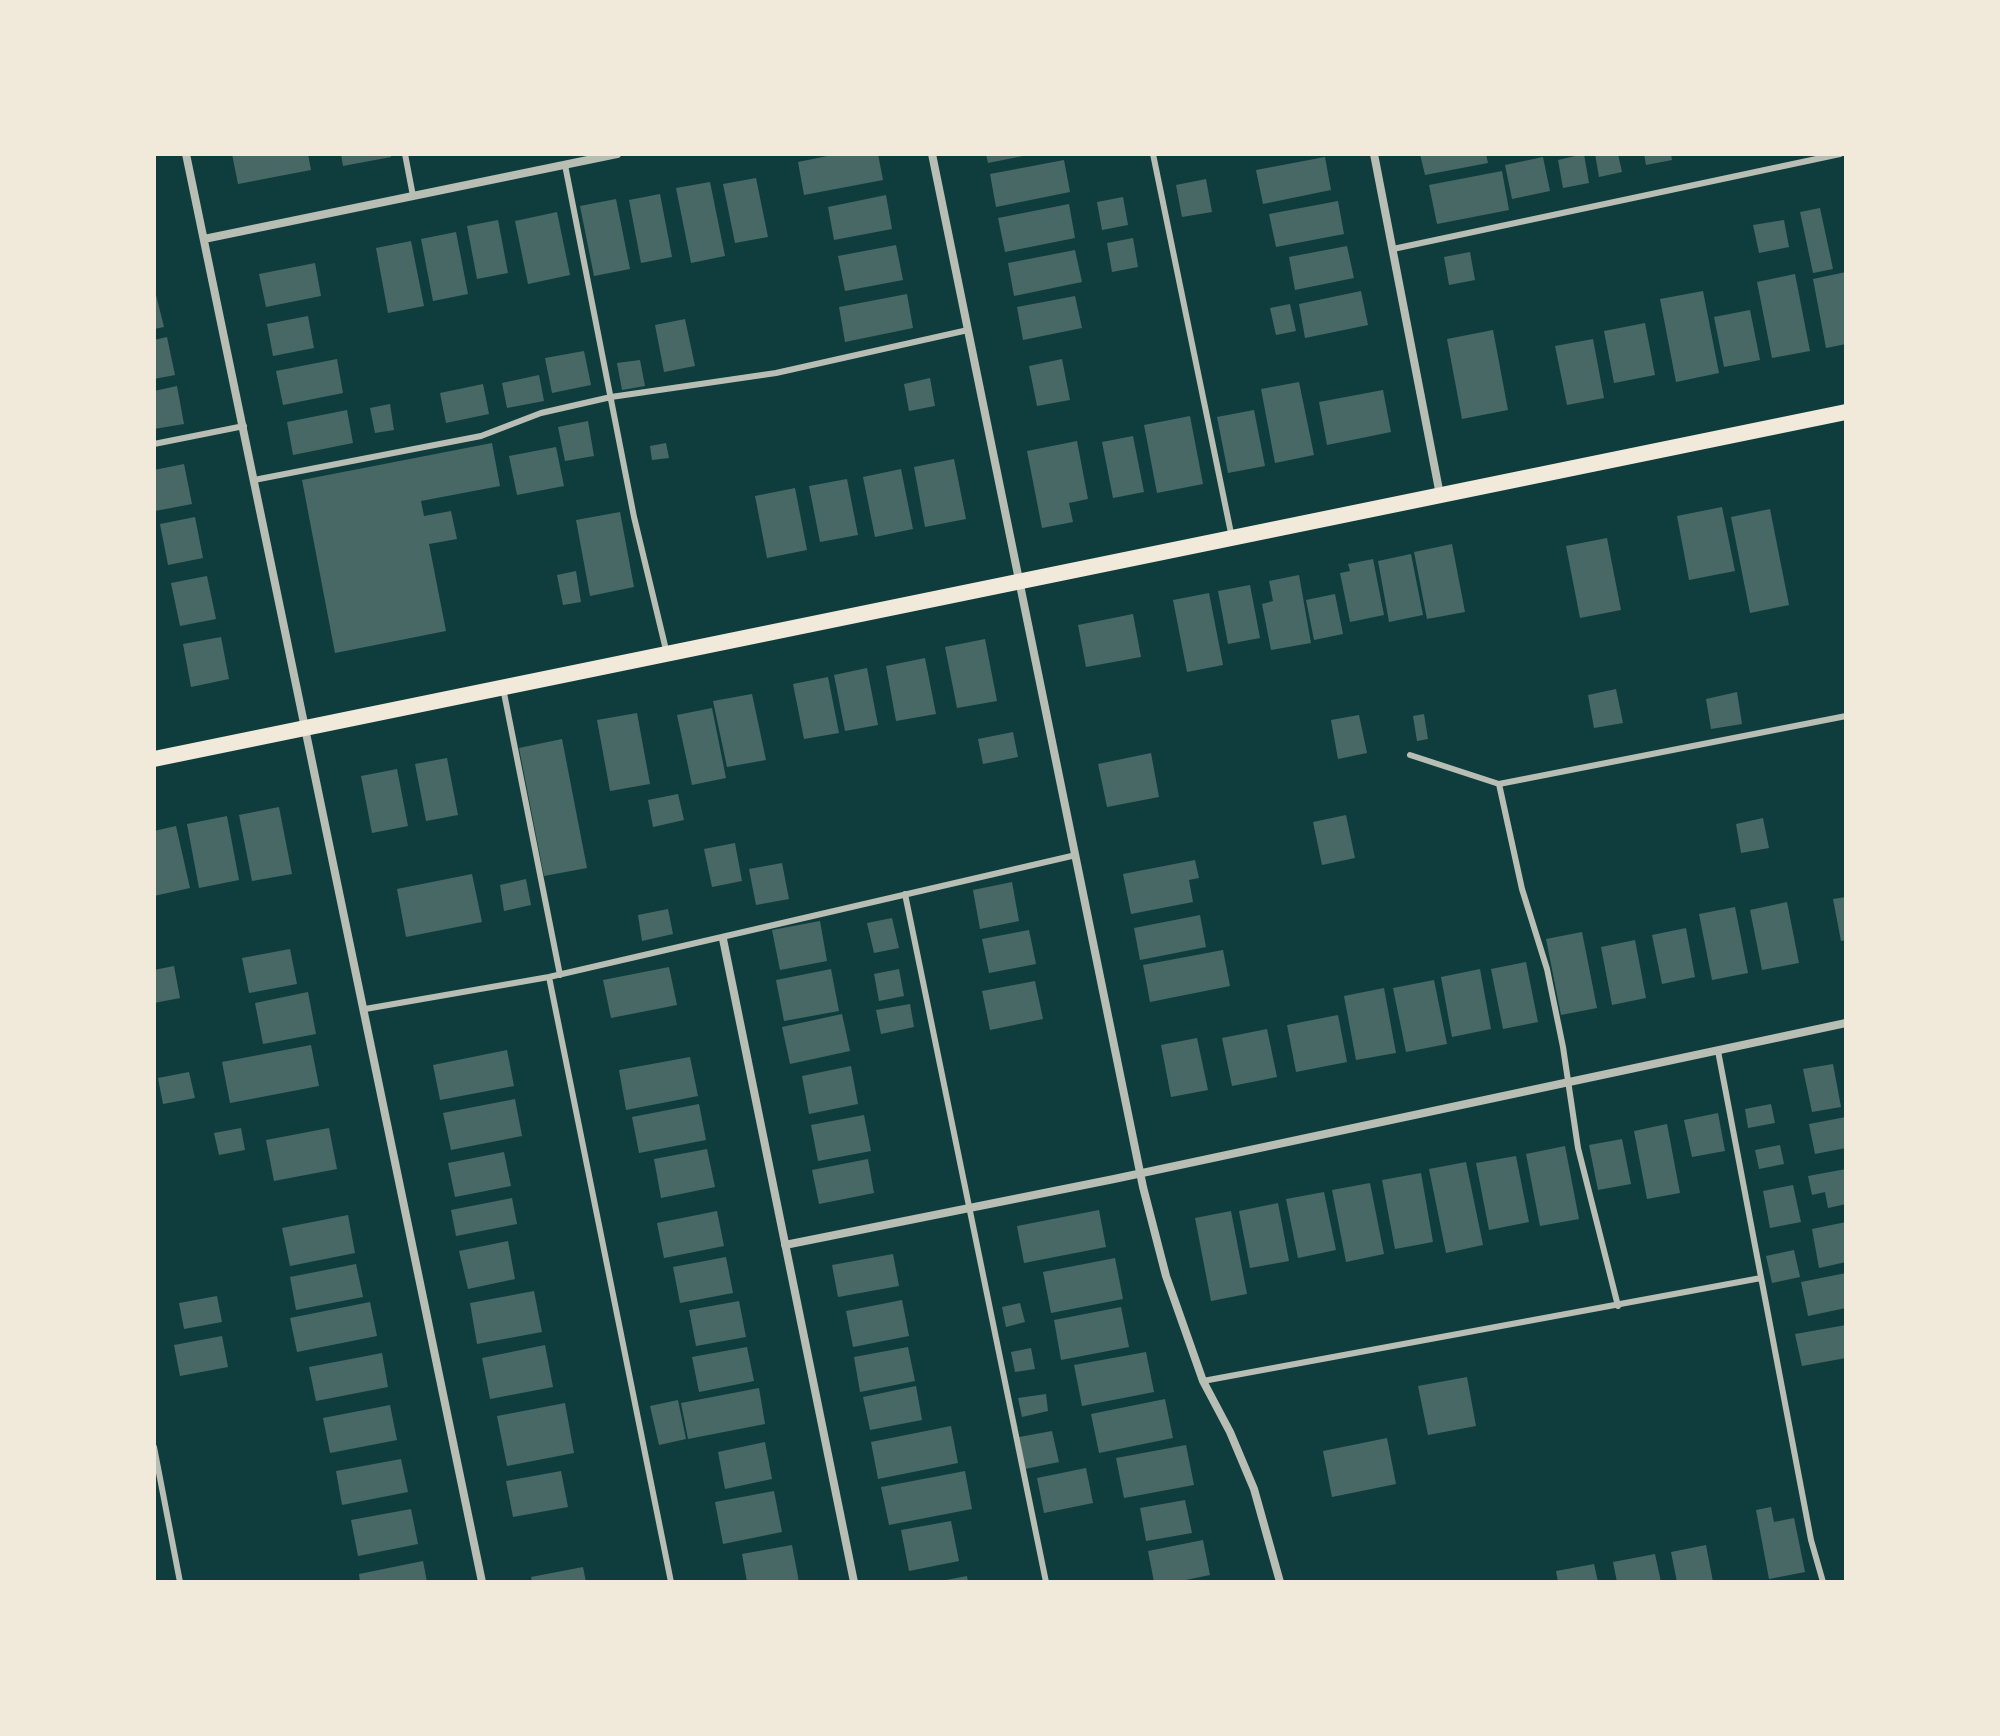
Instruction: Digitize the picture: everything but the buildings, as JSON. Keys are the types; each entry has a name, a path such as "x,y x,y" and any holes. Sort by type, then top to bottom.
{"main road":[{"path":"154,759 1846,412"}],"street":[{"path":"186,154 482,1582"},
{"path":"204,239 617,154"},
{"path":"932,154 1140,1173 1166,1276 1203,1381 1230,1432 1254,1489 1280,1582"},
{"path":"1374,154 1440,495"},
{"path":"723,939 854,1582"},
{"path":"785,1245 1846,1023"}],"lane":[{"path":"405,154 413,196"},
{"path":"1153,154 1232,538"},
{"path":"1393,249 1840,154"},
{"path":"565,165 634,517 667,654"},
{"path":"254,480 481,436 541,413 611,397 776,373 968,330"},
{"path":"154,444 244,426"},
{"path":"503,687 560,975"},
{"path":"1410,755 1499,784 1846,716"},
{"path":"1499,784 1522,889 1547,969 1578,1148 1618,1306"},
{"path":"365,1009 560,975 1077,855"},
{"path":"905,894 1046,1582"},
{"path":"549,977 671,1582"},
{"path":"1718,1051 1811,1540 1823,1582"},
{"path":"1203,1381 1761,1278"},
{"path":"154,1447 180,1582"}]}
